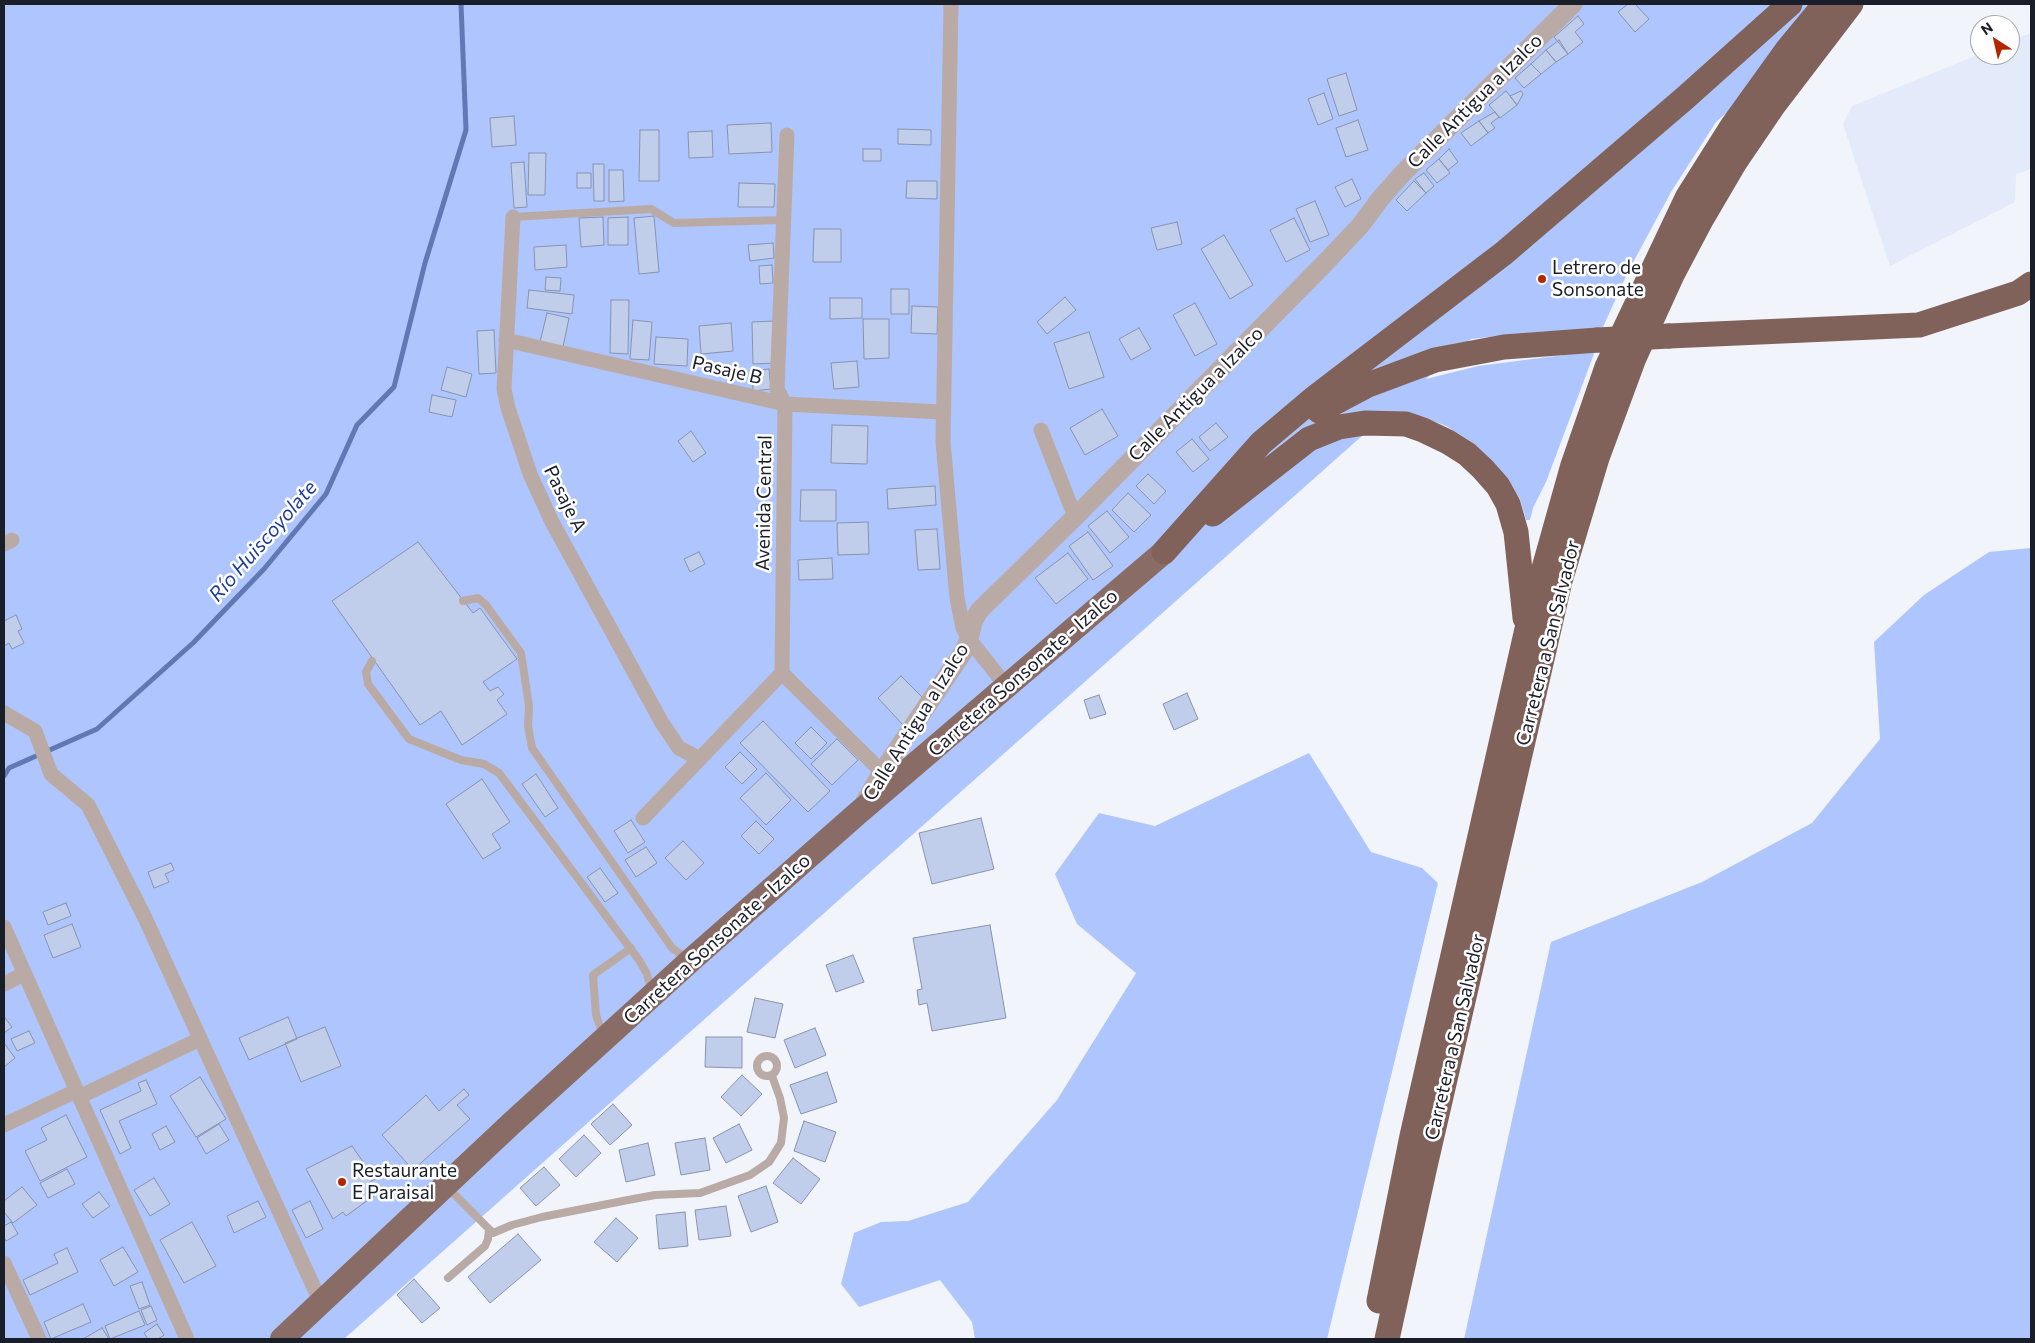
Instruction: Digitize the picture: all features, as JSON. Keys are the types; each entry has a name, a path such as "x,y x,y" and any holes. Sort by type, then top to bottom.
{"highway":[{"path":"1164,552 1261,443 1314,399 1504,253 1685,98 1790,4"},
{"path":"1371,1339 1412,1136 1527,629 1573,465 1607,368 1687,198 1733,125 1787,50 1837,10 1857,4"},
{"name":"Carretera a San Salvador","path":"1387,1339 1560,581 1598,458 1634,358 1672,276 1701,220 1735,162 1837,10"},
{"path":"1164,552 1303,423 1348,394 1415,366 1466,353 1521,345 1669,336 1919,325 2018,293 2031,284"},
{"path":"1164,552 1309,439 1353,424 1387,422 1406,424 1424,430 1467,454 1498,486 1508,504 1516,532 1527,629"}],"main road":[{"name":"Carretera Sonsonate - Izalco","path":"282,1339 446,1185 690,961 858,813 1164,552"}],"street":[{"path":"951,4 942,412 943,442 957,598 964,628 969,639 1007,687"},
{"name":"Calle Antigua a Izalco","path":"858,813 882,772 964,651 973,622 979,611 1076,517 1324,264 1360,226 1380,198 1573,4"},
{"name":"Avenida Central","path":"782,673 785,404 777,389 787,135"},
{"name":"Pasaje A","path":"513,218 504,389 508,408 530,474 552,522 662,723 679,748 700,759"},
{"name":"Pasaje B","path":"506,340 785,404 942,412"},
{"path":"1041,430 1076,517"},
{"path":"643,818 782,673 882,772"},
{"path":"4,713 35,731 51,774 88,805 145,918 321,1303"},
{"path":"4,926 13,980 78,1094 186,1339"},
{"path":"4,1125 200,1039"},
{"path":"4,1262 39,1339"}],"lane":[{"path":"513,218 651,209 674,223 784,220"},
{"path":"464,601 478,598 521,653 529,706 528,726 532,748 672,948 690,961"},
{"path":"372,661 366,672 368,684 409,739 461,760 484,764 499,773 631,948 647,974 653,995"},
{"path":"605,1039 596,1015 593,974 631,948"},
{"path":"446,1185 493,1233 512,1225 542,1217 628,1200 654,1196 700,1194 750,1175 769,1162 781,1143 784,1118 780,1098 772,1076"},
{"path":"448,1278 485,1246 489,1230"}],"shaded area":[{"path":"4,4 1851,4 1716,122 1671,192 1628,272 1603,327 1590,330 1537,332 1471,339 1426,379 1478,366 1595,351 1546,482 1533,508 1530,520 1526,520 1520,499 1507,478 1470,441 1436,422 1415,415 1389,412 344,1339 4,1339"},
{"path":"2031,33 2031,169 2016,174 2015,202 1890,266 1843,124 1852,106 1970,58 1970,65 2020,65 2020,37"},
{"path":"2031,548 2031,1339 1464,1339 1551,942 1702,882 1812,823 1880,739 1874,642 1924,595 1989,552"},
{"path":"1309,753 1371,852 1422,868 1438,883 1327,1339 975,1339 972,1322 940,1280 859,1307 841,1284 854,1233 881,1222 908,1221 968,1202 1057,1100 1136,973 1077,924 1055,874 1099,813 1155,826"}],"building":[{"path":"1628,4 1635,4 1649,19 1635,32 1618,12"},
{"path":"1578,16 1584,24 1575,32 1583,42 1568,54 1554,37"},
{"path":"1559,40 1568,54 1556,62 1546,50"},
{"path":"1546,50 1556,62 1541,74 1531,64"},
{"path":"1531,64 1541,74 1524,88 1515,78"},
{"path":"1346,73 1357,110 1339,116 1327,79"},
{"path":"1506,91 1517,105 1500,118 1489,105"},
{"path":"1521,91 1523,94 1517,105 1510,96"},
{"path":"1324,93 1333,119 1318,125 1308,99"},
{"path":"1495,112 1499,117 1491,123 1495,128 1488,133 1479,121"},
{"path":"514,116 516,145 492,147 490,118"},
{"path":"1358,120 1368,150 1346,157 1336,128"},
{"path":"1479,121 1488,133 1471,146 1461,133"},
{"path":"771,123 772,152 729,154 727,125"},
{"path":"898,129 931,130 931,145 898,144"},
{"path":"640,130 659,130 659,181 639,181"},
{"path":"712,131 713,157 689,158 688,132"},
{"path":"863,149 881,149 881,161 863,161"},
{"path":"1449,149 1458,162 1448,170 1439,159"},
{"path":"529,153 546,153 545,195 528,195"},
{"path":"1439,159 1450,173 1437,183 1426,170"},
{"path":"524,162 527,207 514,208 511,163"},
{"path":"593,164 604,164 604,201 594,201"},
{"path":"609,170 623,170 624,201 609,202"},
{"path":"577,173 591,173 591,188 577,188"},
{"path":"1424,173 1434,186 1426,193 1415,179"},
{"path":"1352,179 1361,199 1345,207 1335,187"},
{"path":"907,181 937,181 937,199 906,198"},
{"path":"1414,181 1426,193 1407,211 1396,200"},
{"path":"739,183 775,184 774,207 738,207"},
{"path":"1315,201 1329,235 1310,242 1296,209"},
{"path":"654,216 659,272 639,274 634,218"},
{"path":"603,217 604,245 581,247 579,218"},
{"path":"628,217 628,245 608,245 608,218"},
{"path":"1294,218 1310,250 1286,262 1270,230"},
{"path":"1177,222 1182,244 1157,250 1151,228"},
{"path":"814,229 841,229 841,262 813,262"},
{"path":"1224,235 1253,285 1230,299 1201,249"},
{"path":"773,243 774,258 750,261 748,245"},
{"path":"566,245 567,267 535,270 534,247"},
{"path":"772,265 773,283 760,284 759,266"},
{"path":"546,277 561,278 560,291 545,290"},
{"path":"891,289 909,289 909,314 891,314"},
{"path":"529,290 574,295 572,314 527,308"},
{"path":"1065,297 1076,310 1047,334 1037,322"},
{"path":"830,298 862,298 862,318 830,319"},
{"path":"611,300 629,300 628,354 610,353"},
{"path":"1195,303 1217,344 1195,356 1173,315"},
{"path":"912,306 938,307 937,334 911,333"},
{"path":"547,313 569,318 563,347 540,342"},
{"path":"863,319 889,319 889,358 864,359"},
{"path":"633,320 652,322 649,360 630,359"},
{"path":"774,321 775,363 753,364 752,322"},
{"path":"731,323 733,351 701,354 699,326"},
{"path":"1139,328 1151,349 1131,360 1119,339"},
{"path":"494,330 496,373 479,374 477,331"},
{"path":"1089,332 1104,377 1069,389 1054,343"},
{"path":"656,337 688,339 687,366 654,364"},
{"path":"857,361 859,387 834,389 831,363"},
{"path":"447,367 472,374 466,397 441,390"},
{"path":"769,369 771,389 753,391 752,371"},
{"path":"432,395 456,400 452,417 429,412"},
{"path":"1102,409 1118,436 1085,455 1070,428"},
{"path":"1216,423 1228,437 1210,451 1199,437"},
{"path":"832,425 868,426 867,464 831,463"},
{"path":"691,431 706,453 693,462 678,441"},
{"path":"1192,439 1209,459 1193,472 1176,452"},
{"path":"1148,474 1166,491 1154,504 1136,486"},
{"path":"935,486 936,505 888,509 887,489"},
{"path":"801,490 836,490 836,521 800,521"},
{"path":"1128,493 1151,515 1134,532 1112,510"},
{"path":"1107,511 1129,537 1110,553 1088,526"},
{"path":"868,522 869,554 838,555 837,523"},
{"path":"937,529 940,569 918,570 915,530"},
{"path":"1088,532 1113,566 1093,580 1069,546"},
{"path":"418,542 473,613 480,608 517,659 483,682 490,691 498,687 504,694 497,700 507,714 462,745 441,711 420,725 332,601"},
{"path":"699,552 705,564 690,572 684,559"},
{"path":"1068,553 1088,579 1056,604 1035,578"},
{"path":"832,558 833,579 799,580 798,560"},
{"path":"16,615 22,629 18,631 24,643 12,649 9,643 4,646 4,621"},
{"path":"901,676 927,702 903,725 878,698"},
{"path":"1187,693 1198,719 1174,730 1163,704"},
{"path":"1099,695 1106,714 1090,719 1084,700"},
{"path":"763,721 830,791 808,812 740,743"},
{"path":"811,727 827,743 811,759 795,743"},
{"path":"837,739 858,760 832,785 811,764"},
{"path":"740,752 757,769 742,784 725,767"},
{"path":"766,773 791,800 766,825 740,798"},
{"path":"536,774 558,808 545,817 522,784"},
{"path":"482,779 510,822 492,834 501,848 483,859 446,804"},
{"path":"981,818 994,869 932,884 919,833"},
{"path":"631,820 645,842 628,853 614,831"},
{"path":"756,821 774,839 759,854 741,836"},
{"path":"683,841 704,863 686,880 665,858"},
{"path":"646,847 657,863 636,877 625,860"},
{"path":"171,863 174,870 165,874 169,882 154,888 148,872"},
{"path":"600,868 618,893 605,902 587,877"},
{"path":"66,903 71,916 48,925 43,912"},
{"path":"72,924 81,947 53,958 44,935"},
{"path":"990,925 1006,1018 932,1031 927,1003 919,1005 917,990 922,989 913,938"},
{"path":"853,955 864,982 836,992 826,965"},
{"path":"755,998 783,1004 775,1038 747,1032"},
{"path":"288,1017 297,1039 249,1060 239,1038"},
{"path":"4,1019 12,1027 4,1033"},
{"path":"325,1027 341,1066 301,1082 285,1043"},
{"path":"815,1028 826,1055 795,1068 784,1040"},
{"path":"29,1031 35,1043 17,1051 11,1039"},
{"path":"706,1037 742,1037 742,1068 705,1067"},
{"path":"4,1043 15,1058 4,1067"},
{"path":"827,1072 837,1102 801,1114 790,1085"},
{"path":"742,1075 762,1094 741,1116 721,1097"},
{"path":"200,1077 226,1119 196,1137 170,1096"},
{"path":"146,1080 157,1104 119,1121 131,1148 120,1154 100,1110 141,1091 138,1083"},
{"path":"464,1089 469,1095 457,1105 470,1119 413,1170 382,1135 426,1095 439,1111"},
{"path":"613,1104 632,1125 610,1145 591,1124"},
{"path":"66,1115 87,1157 40,1181 25,1151 47,1140 41,1128"},
{"path":"804,1121 836,1132 825,1162 794,1151"},
{"path":"219,1124 229,1140 206,1154 197,1138"},
{"path":"739,1124 752,1150 726,1163 713,1138"},
{"path":"166,1126 175,1142 160,1150 152,1134"},
{"path":"584,1135 601,1153 576,1177 559,1159"},
{"path":"705,1138 710,1170 681,1175 675,1143"},
{"path":"648,1143 655,1175 626,1182 619,1150"},
{"name":"Restaurante E Paraisal","path":"352,1146 375,1179 367,1184 375,1195 346,1216 343,1212 333,1219 306,1169"},
{"path":"793,1158 820,1179 801,1204 773,1183"},
{"path":"544,1167 560,1185 536,1206 520,1188"},
{"path":"67,1169 75,1184 48,1198 40,1183"},
{"path":"154,1178 170,1204 150,1216 134,1190"},
{"path":"766,1186 778,1222 751,1232 738,1196"},
{"path":"22,1187 37,1205 13,1223 4,1212 4,1201"},
{"path":"99,1192 110,1206 93,1218 82,1204"},
{"path":"258,1201 266,1217 234,1233 227,1216"},
{"path":"310,1201 323,1229 306,1238 292,1210"},
{"path":"726,1206 731,1236 699,1240 695,1210"},
{"path":"685,1212 688,1246 659,1249 656,1215"},
{"path":"616,1218 638,1238 617,1262 594,1242"},
{"path":"11,1222 18,1234 6,1241 4,1226"},
{"path":"192,1222 216,1266 184,1283 160,1240"},
{"path":"518,1234 541,1260 490,1303 468,1277"},
{"path":"123,1247 138,1272 114,1286 100,1260"},
{"path":"67,1248 78,1272 30,1295 23,1280 58,1263 54,1254"},
{"path":"414,1279 440,1308 422,1323 397,1295"},
{"path":"142,1282 150,1305 139,1309 130,1286"},
{"path":"83,1304 91,1322 51,1339 44,1322"},
{"path":"151,1306 157,1320 147,1325 141,1310"},
{"path":"139,1311 145,1325 110,1339 105,1326"},
{"path":"157,1324 164,1335 158,1339 148,1339 144,1333"},
{"path":"102,1328 109,1339 83,1339"}],"waterway":[{"name":"Río Huiscoyolate","path":"4,776 9,768 97,729 193,643 264,569 326,494 357,425 394,387 425,263 466,130 461,4"}],"place":[{"name":"Letrero de Sonsonate","path":"1542,279"},
{"name":"Restaurante E Paraisal","path":"342,1182"}]}
